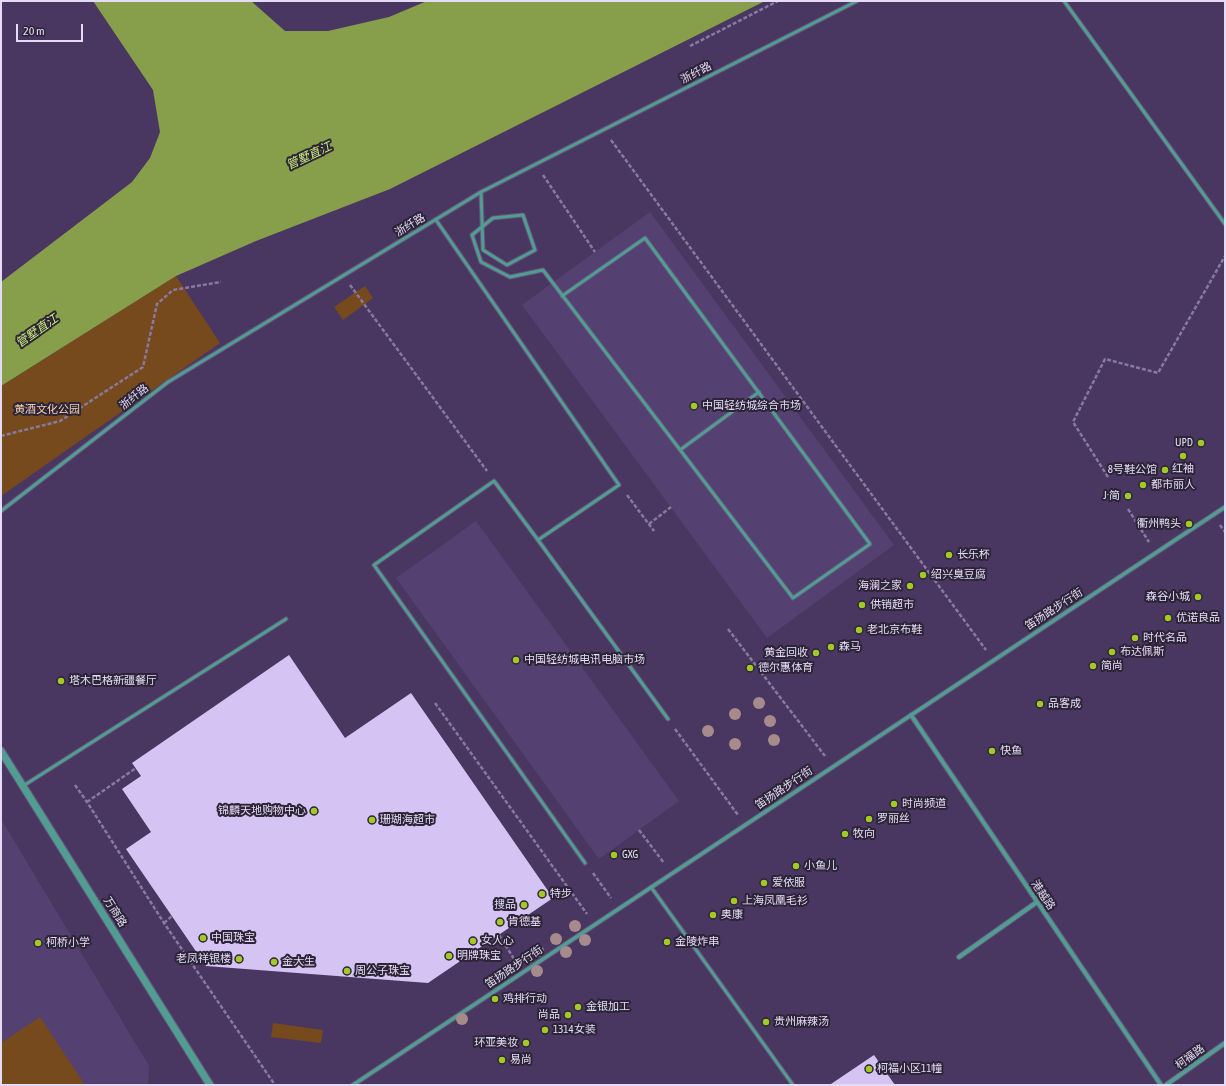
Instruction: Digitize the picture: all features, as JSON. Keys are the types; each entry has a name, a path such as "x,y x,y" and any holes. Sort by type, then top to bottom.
{"street":[{"name":"笛扬路步行街","path":"353,1085 1225,507"},
{"name":"港越路","path":"911,715 1161,1085"},
{"name":"万商路","path":"1,751 210,1085"},
{"path":"959,957 1037,902"},
{"name":"柯福路","path":"1166,1085 1225,1043"}],"lane":[{"name":"浙纤路","path":"1,511 168,382 481,192 857,1"},
{"path":"1064,1 1225,224"},
{"path":"481,192 482,214 482,221 482,228 482,250 507,265 535,250 523,215 493,218 482,226 477,231 472,235 481,262 510,277 543,270 562,296 793,598 870,544 645,238 562,296"},
{"path":"436,220 619,485 538,540"},
{"path":"680,450 758,392"},
{"path":"585,863 374,565 494,481 668,719"},
{"path":"23,786 286,619"},
{"path":"651,887 792,1085"}],"path":[{"path":"690,46 778,1"},
{"path":"604,130 993,660"},
{"path":"536,165 595,252"},
{"path":"1108,477 1073,422 1105,359 1158,373 1225,256"},
{"path":"344,276 368,311 494,481"},
{"path":"1,436 60,421 143,367 157,304 173,290 221,282"},
{"path":"619,485 654,531"},
{"path":"649,524 671,507"},
{"path":"1128,509 1156,553"},
{"path":"728,629 833,766"},
{"path":"435,703 595,925"},
{"path":"668,719 745,825"},
{"path":"87,802 136,768"},
{"path":"75,785 164,923 275,1085"},
{"path":"639,830 671,874"},
{"path":"585,863 618,909"},
{"path":"164,923 172,916"},
{"path":"499,935 522,973"}],"shaded area":[{"name":"中国轻纺城综合市场","path":"650,212 894,545 767,638 522,305"},
{"name":"中国轻纺城电讯电脑市场","path":"476,521 679,801 599,859 396,578"},
{"name":"柯桥小学","path":"1,819 149,1066 148,1085 1,1085"}],"green space":[{"name":"黄酒文化公园","path":"176,276 220,343 1,496 1,386"},
{"path":"365,286 373,298 343,320 334,307"},
{"path":"40,1017 85,1085 1,1085 1,1043"},
{"path":"273,1023 323,1030 321,1043 271,1037"}],"water":[{"name":"管墅直江","path":"93,1 251,1 285,31 328,31 389,17 427,1 765,1 390,189 256,241 176,276 1,386 1,282 132,182 150,158 160,132 153,90"}],"building":[{"name":"锦麟天地购物中心","path":"289,655 345,738 411,693 553,898 428,983 206,966 126,849 151,832 122,789 141,776 132,763"},
{"name":"柯福小区11幢","path":"874,1055 895,1085 831,1084"}],"place":[{"name":"中国轻纺城综合市场","path":"694,406"},
{"name":"UPD","path":"1201,443"},
{"name":"红袖","path":"1183,456"},
{"name":"8号鞋公馆","path":"1165,470"},
{"name":"都市丽人","path":"1143,485"},
{"name":"J·简","path":"1128,496"},
{"name":"衢州鸭头","path":"1189,524"},
{"name":"长乐杯","path":"949,555"},
{"name":"绍兴臭豆腐","path":"923,575"},
{"name":"海澜之家","path":"910,586"},
{"name":"森谷小城","path":"1198,597"},
{"name":"供销超市","path":"862,605"},
{"name":"优诺良品","path":"1168,618"},
{"name":"老北京布鞋","path":"859,630"},
{"name":"时代名品","path":"1135,638"},
{"name":"森马","path":"831,647"},
{"name":"布达佩斯","path":"1112,652"},
{"name":"黄金回收","path":"816,653"},
{"name":"中国轻纺城电讯电脑市场","path":"516,660"},
{"name":"简尚","path":"1093,666"},
{"name":"德尔惠体育","path":"750,668"},
{"name":"塔木巴格新疆餐厅","path":"61,681"},
{"name":"品客成","path":"1040,704"},
{"name":"快鱼","path":"992,751"},
{"name":"时尚频道","path":"894,804"},
{"name":"锦麟天地购物中心","path":"314,811"},
{"name":"罗丽丝","path":"869,819"},
{"name":"珊瑚海超市","path":"372,820"},
{"name":"牧向","path":"845,834"},
{"name":"GXG","path":"614,855"},
{"name":"小鱼儿","path":"796,866"},
{"name":"爱依服","path":"764,883"},
{"name":"特步","path":"542,894"},
{"name":"上海凤凰毛衫","path":"734,901"},
{"name":"搜品","path":"524,905"},
{"name":"奥康","path":"713,915"},
{"name":"肯德基","path":"500,922"},
{"name":"中国珠宝","path":"203,938"},
{"name":"女人心","path":"473,941"},
{"name":"金陵炸串","path":"667,942"},
{"name":"柯桥小学","path":"38,943"},
{"name":"明牌珠宝","path":"449,956"},
{"name":"老凤祥银楼","path":"239,959"},
{"name":"金大生","path":"274,962"},
{"name":"周公子珠宝","path":"347,971"},
{"name":"鸡排行动","path":"495,999"},
{"name":"金银加工","path":"578,1007"},
{"name":"尚品","path":"568,1015"},
{"name":"贵州麻辣汤","path":"766,1022"},
{"name":"1314女装","path":"545,1030"},
{"name":"环亚美妆","path":"526,1043"},
{"name":"易尚","path":"502,1060"},
{"name":"柯福小区11幢","path":"869,1069"}]}
